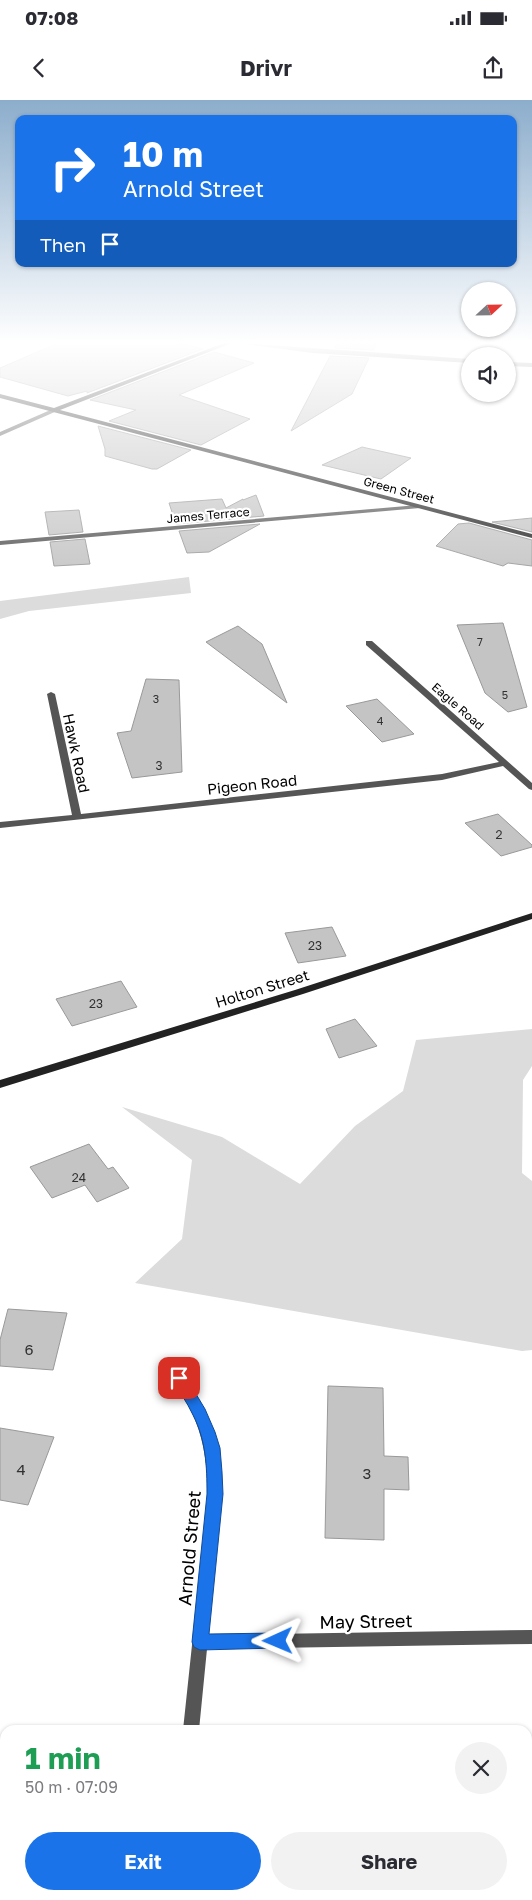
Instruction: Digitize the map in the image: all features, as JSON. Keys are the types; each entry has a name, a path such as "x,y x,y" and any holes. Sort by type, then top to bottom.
{"street":[{"path":"0,434 16,427"},
{"name":"Green Street","path":"119,427 532,536"},
{"name":"James Terrace","path":"0,543 418,507"},
{"name":"Eagle Road","path":"369,643 532,787"},
{"name":"Hawk Road","path":"51,694 76,817"},
{"name":"Pigeon Road","path":"0,825 442,777 505,763"},
{"name":"Holton Street","path":"0,1084 299,992 532,916"},
{"name":"Arnold Street","path":"179,1378 200,1413 208,1432 212,1448 215,1494 192,1725"},
{"name":"May Street","path":"200,1642 532,1637"}],"shaded area":[{"path":"189,577 191,593 29,611 0,619 0,601"},
{"path":"532,1029 532,1066 523,1080 522,1173 532,1181 532,1350 522,1351 135,1283 182,1239 192,1160 122,1107 222,1137 300,1184 355,1126 403,1091 416,1040"}],"building":[{"path":"98,427 191,450 157,469 152,469 105,456 105,449"},
{"path":"132,427 235,427 201,445"},
{"path":"362,447 411,458 381,479 322,465"},
{"path":"256,495 264,516 176,524 169,503 222,499 226,508"},
{"path":"79,510 83,532 49,535 45,512"},
{"path":"532,518 532,532 492,522"},
{"path":"469,523 532,540 532,566 508,563 503,566 436,546 458,524"},
{"path":"260,524 209,552 187,553 179,531"},
{"path":"85,539 90,564 54,566 50,542"},
{"path":"503,623 527,707 508,712 485,693 457,625"},
{"path":"238,626 262,644 287,703 206,642"},
{"path":"146,679 179,680 182,772 132,778 117,733 131,731"},
{"path":"377,699 414,734 382,742 346,706"},
{"path":"498,814 532,847 501,856 465,823"},
{"path":"332,927 346,956 298,963 285,933"},
{"path":"121,981 137,1007 72,1026 56,999"},
{"path":"355,1019 377,1046 339,1058 326,1029"},
{"path":"89,1144 108,1169 113,1167 129,1188 97,1202 85,1185 52,1198 30,1167"},
{"path":"8,1309 67,1313 53,1370 0,1366 0,1340"},
{"path":"328,1386 383,1388 384,1456 408,1457 409,1490 384,1489 384,1540 325,1538"},
{"path":"0,1428 54,1437 28,1505 0,1500"}],"route":[{"path":"179,1378 200,1413 208,1432 212,1448 214,1472 215,1494 200,1642 278,1641"}]}
